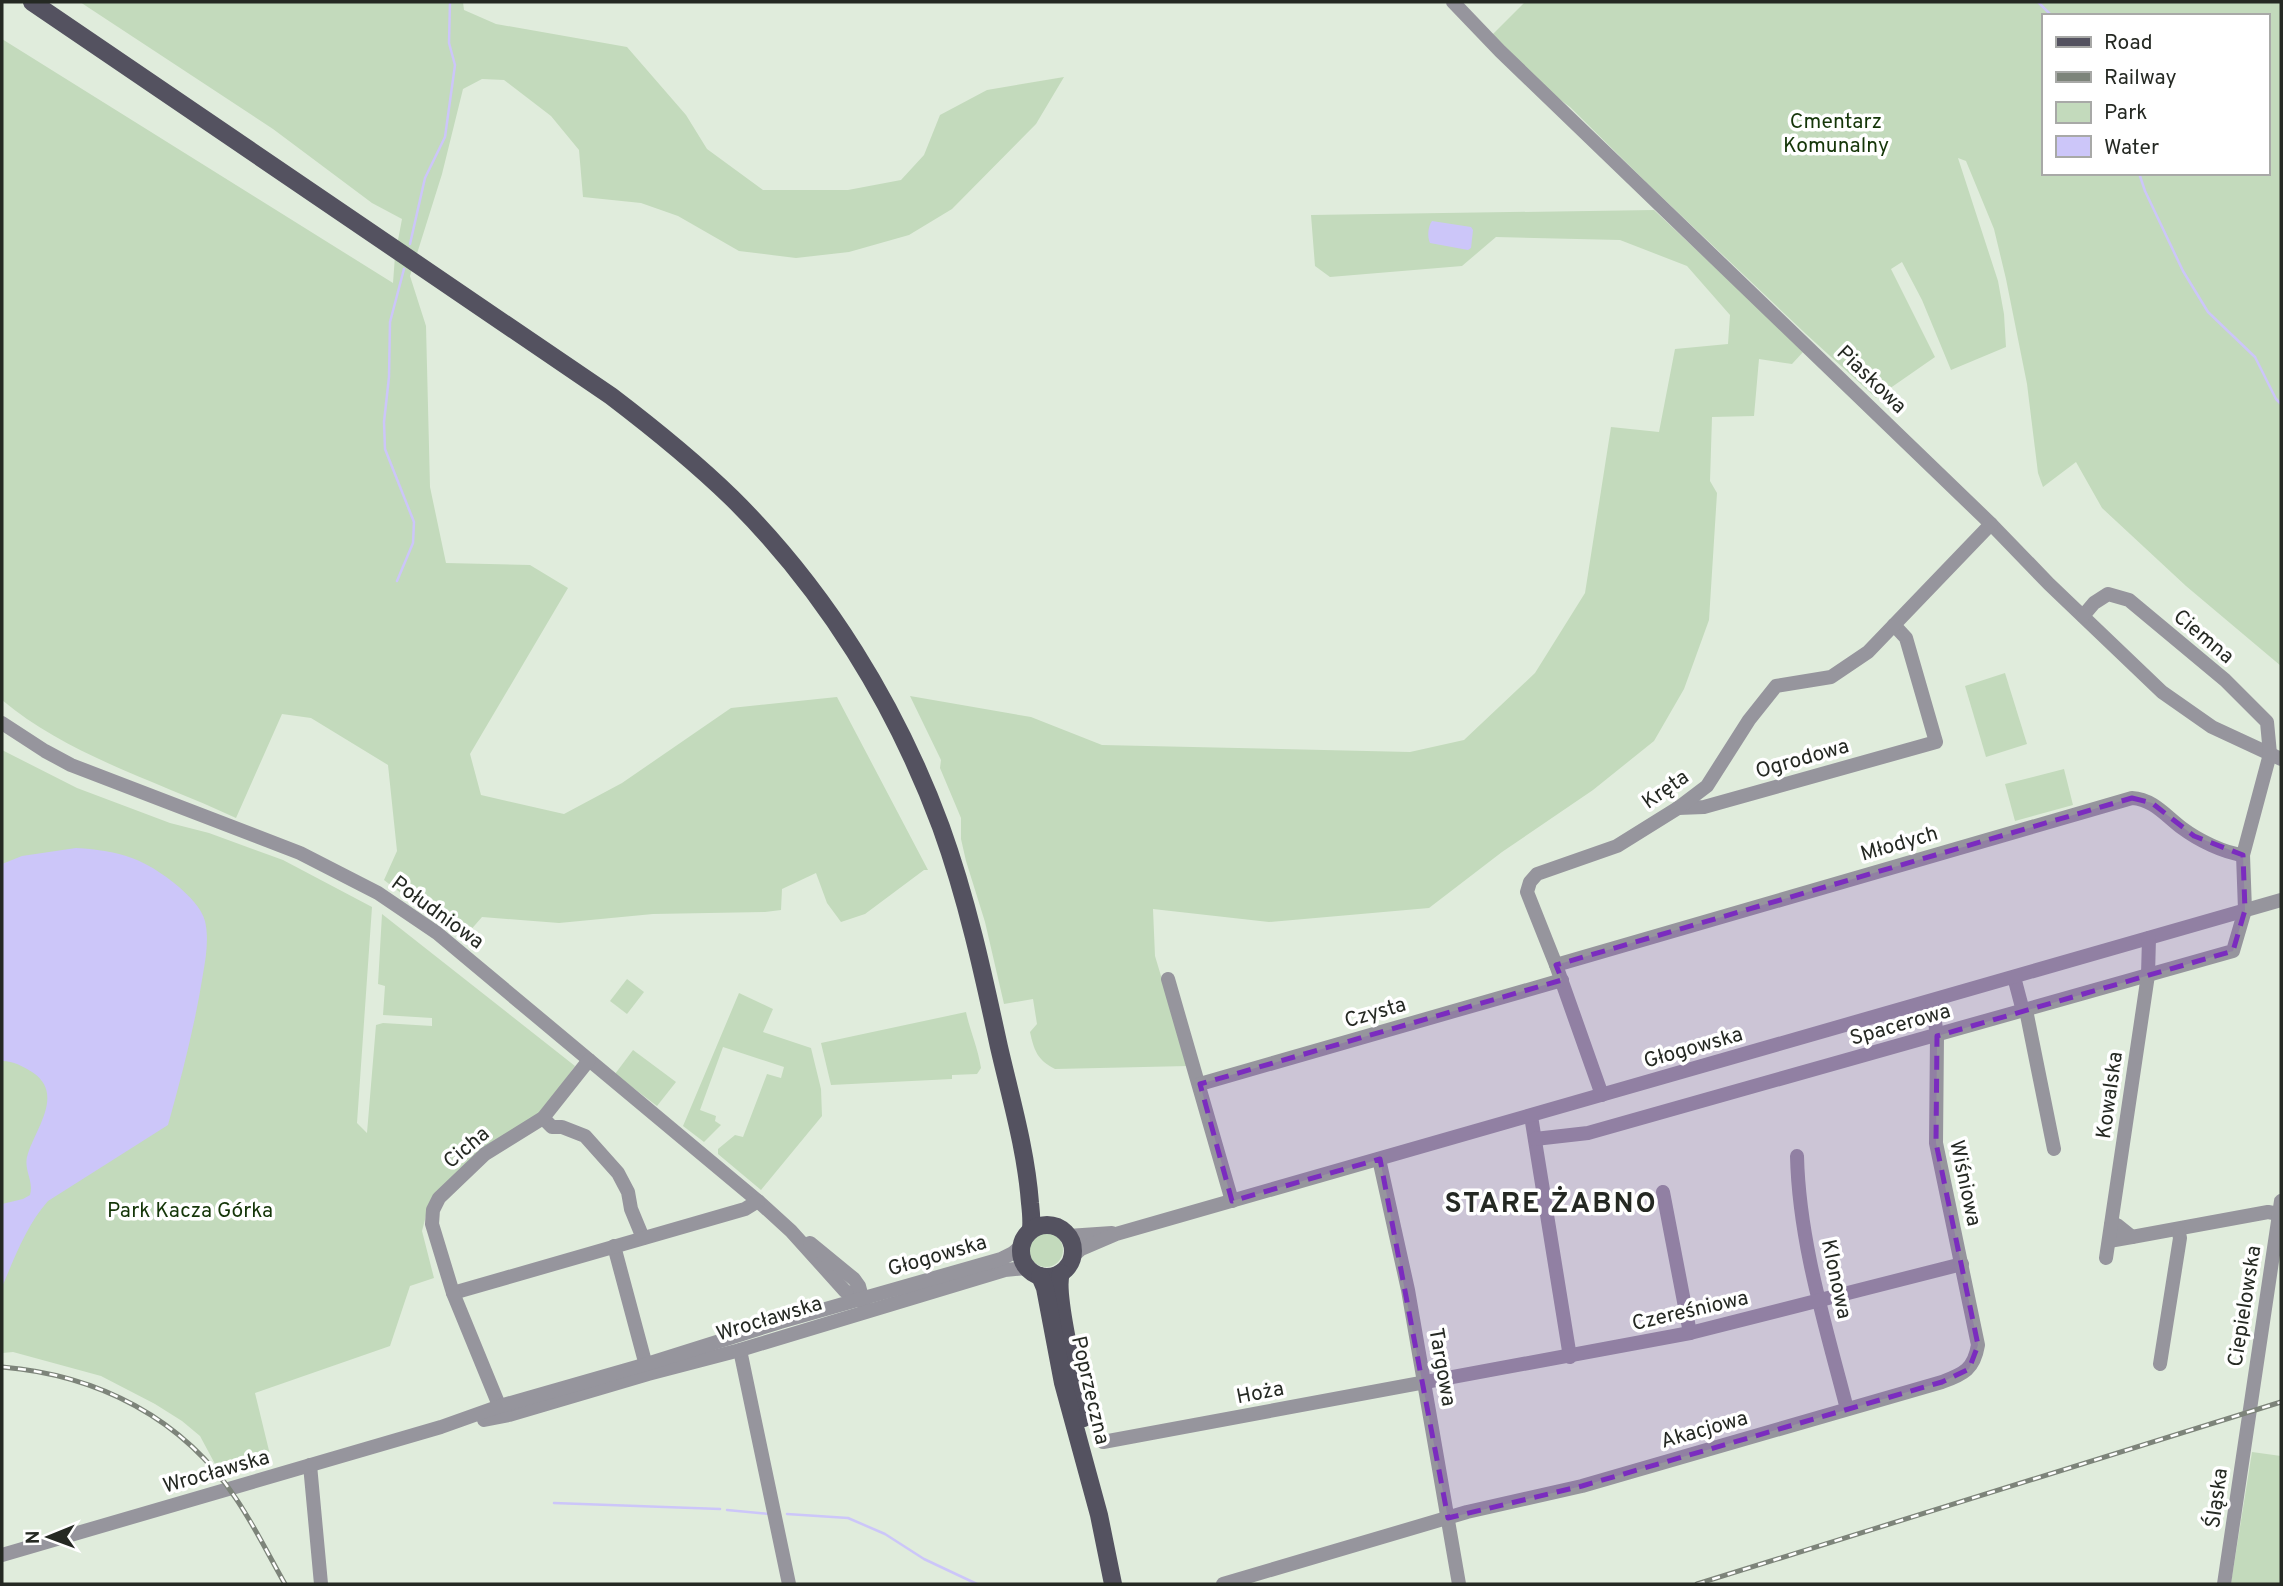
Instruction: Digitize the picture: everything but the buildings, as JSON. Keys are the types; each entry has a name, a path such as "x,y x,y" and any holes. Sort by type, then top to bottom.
{"main road":[{"path":"32,2 611,396 692,461 733,499 768,537 847,639 887,708 924,785 951,859 975,939 1028,1172 1051,1224"},
{"path":"1028,1172 1031,1229 1021,1246 1022,1261 1033,1272 1051,1277 1061,1273 1073,1256 1072,1242 1068,1236 1051,1224 1031,1229"},
{"name":"Poprzeczna","path":"1033,1272 1045,1287 1063,1383 1099,1515 1113,1584"},
{"name":"Poprzeczna","path":"1061,1273 1059,1282 1062,1303 1094,1465 1099,1515"}],"street":[{"name":"Piaskowa","path":"1453,2 1500,51 2162,692 2212,727 2276,756"},
{"name":"Kręta","path":"1602,1095 1527,892 1530,882 1537,874 1616,846 1678,808 1707,786 1749,720 1776,686 1831,677 1868,652 1991,524"},
{"name":"Ciemna","path":"2083,616 2094,603 2108,594 2129,600 2225,680 2267,722 2276,756"},
{"name":"Ogrodowa","path":"1678,808 1704,807 1936,742 1906,638 1895,625"},
{"name":"Południowa","path":"2,723 71,765 300,853 378,893 437,933 758,1200 791,1231 849,1294 864,1304"},
{"path":"2245,910 2243,855 2276,756"},
{"name":"Młodych","path":"1556,965 2132,797 2152,803 2194,835 2243,855"},
{"name":"Głogowska","path":"1073,1256 1081,1249 1116,1234 2281,900"},
{"name":"Spacerowa","path":"1535,1139 1588,1133 2233,951 2245,910"},
{"name":"Kowalska","path":"2106,1258 2148,975 2149,939"},
{"path":"2014,978 2025,1010 2054,1149"},
{"path":"1168,979 1232,1201"},
{"name":"Czysta","path":"1200,1084 1562,981"},
{"name":"Wiśniowa","path":"1931,1001 1937,1035 1936,1143 1978,1345 1976,1358 1969,1369"},
{"name":"Cicha","path":"502,1411 453,1293 432,1224 433,1210 439,1198 485,1154 543,1118 589,1060"},
{"path":"1531,1116 1570,1357"},
{"path":"543,1118 552,1127 562,1127 585,1136 618,1173 628,1192 631,1209 643,1238"},
{"name":"Klonowa","path":"1797,1156 1798,1190 1819,1300 1847,1409"},
{"name":"Targowa","path":"1379,1159 1408,1290 1460,1584"},
{"path":"1663,1192 1690,1333"},
{"path":"453,1293 745,1209 758,1200"},
{"path":"2109,1241 2268,1212 2280,1207"},
{"name":"Ciepielowska","path":"2248,1418 2280,1207"},
{"path":"2111,1225 2116,1225 2132,1237"},
{"path":"2160,1364 2180,1238 2178,1229"},
{"name":"Południowa","path":"791,1231 854,1279 864,1304"},
{"name":"Głogowska","path":"1068,1236 1116,1234"},
{"name":"Głogowska","path":"864,1304 1002,1259 1021,1246"},
{"path":"614,1247 647,1369"},
{"name":"Czereśniowa","path":"1424,1383 1690,1333 1962,1264"},
{"name":"Głogowska","path":"864,1304 1004,1270 1033,1272"},
{"path":"835,1306 842,1287"},
{"name":"Wrocławska","path":"647,1369 725,1339 835,1306 864,1304"},
{"name":"Wrocławska","path":"2,1555 647,1369 740,1350 864,1304"},
{"path":"740,1350 762,1328"},
{"path":"725,1339 737,1345 740,1350 789,1584"},
{"name":"Akacjowa","path":"1223,1584 1448,1518 1571,1490 1942,1382 1969,1369"},
{"name":"Hoża","path":"1103,1442 1424,1383"},
{"name":"Śląska","path":"2224,1584 2248,1418"},
{"path":"310,1465 320,1584"}],"highlighted area":[{"path":"2132,798 2152,803 2194,836 2243,855 2245,910 2233,951 1937,1036 1936,1143 1978,1345 1969,1369 1942,1382 1582,1486 1448,1518 1380,1159 1232,1201 1200,1084 1562,980 1556,965"}],"green space":[{"path":"80,2 463,2 464,10 496,24 627,47 686,115 707,149 763,190 848,190 901,180 924,155 940,115 987,90 1064,77 1036,124 952,209 909,235 849,252 796,258 739,251 678,216 641,203 583,197 579,150 551,116 504,80 482,79 463,89 442,174 410,276 426,326 430,487 446,563 530,565 568,588 470,754 481,795 564,814 622,783 731,708 837,697 928,870 924,870 865,914 841,922 827,903 816,873 782,889 781,910 653,914 559,923 482,917 462,940 384,880 397,851 388,765 311,718 282,714 236,818 85,752 28,720 2,700 2,39 393,283 402,219 372,203 273,129"},
{"name":"Cmentarz Komunalny","path":"1525,2 2281,2 2281,666 2186,586 2102,508 2076,462 2043,487 2038,473 2027,384 2006,279 1994,229 1966,161 1958,158 1998,281 2006,347 1951,370 1922,300 1902,262 1891,269 1935,357 1876,398 1570,107 1492,35"},
{"path":"1654,210 1804,351 1792,364 1759,359 1754,416 1712,417 1710,481 1717,493 1709,620 1684,689 1654,741 1593,790 1502,852 1429,908 1269,922 1153,909 1155,956 1188,1066 1055,1069 1049,1066 1037,1054 1031,1038 1030,1032 1037,1024 1033,999 1004,1004 985,922 966,861 961,839 961,818 940,768 941,760 910,696 1031,717 1102,745 1410,752 1464,740 1535,673 1585,593 1611,427 1659,432 1675,349 1728,344 1730,315 1687,266 1620,240 1496,237 1462,266 1330,277 1315,266 1311,215"},
{"path":"2005,673 2027,744 1986,757 1965,686"},
{"name":"Park Kacza Górka","path":"2,750 77,788 170,823 209,833 283,860 372,907 357,1123 367,1133 376,1025 383,1023 432,1026 432,1018 383,1015 385,986 378,984 382,914 575,1066 533,1124 483,1150 429,1204 422,1231 434,1278 410,1286 390,1346 255,1393 272,1463 222,1477 200,1436 155,1404 101,1376 13,1352 2,1353"},
{"path":"2064,769 2073,805 2015,821 2005,784"},
{"path":"627,979 644,992 627,1014 610,1001"},
{"path":"739,993 773,1009 763,1032 811,1048 821,1089 822,1116 761,1190 718,1154 718,1149 735,1135 743,1137 767,1074 781,1078 784,1067 723,1047 700,1110 716,1116 715,1121 721,1125 704,1142 683,1126"},
{"path":"966,1012 981,1068 977,1074 952,1075 952,1079 831,1085 821,1043"},
{"path":"633,1050 676,1082 657,1106 615,1074"},
{"path":"1046,1233 1058,1238 1063,1250 1058,1262 1046,1267 1034,1262 1029,1250 1034,1238"},
{"path":"2252,1452 2281,1456 2281,1584 2231,1583"}],"water":[{"path":"1432,221 1471,227 1471,248 1468,250 1430,243 1428,232"},
{"path":"76,848 106,851 131,858 154,869 183,890 198,906 205,921 207,941 204,968 192,1031 168,1125 48,1201 27,1231 2,1287 2,1204 30,1195 27,1157 45,1113 47,1091 42,1081 32,1072 14,1063 2,1061 2,864 22,856"}],"waterway":[{"path":"410,244 425,178 445,137 455,65 449,43 450,2"},
{"path":"2038,2 2050,14"},
{"path":"2140,175 2183,271 2208,312 2255,357 2281,404"},
{"path":"397,581 413,543 414,522 385,449 384,422 389,377 390,322 404,269"},
{"path":"554,1503 720,1509"},
{"path":"727,1510 769,1514"},
{"path":"787,1514 848,1518 885,1534 924,1559 977,1584"}],"railway":[{"path":"2,1367 72,1380 104,1391 164,1424 191,1446 237,1500 285,1584"},
{"path":"1697,1584 2281,1402"}],"district":[{"name":"STARE ŻABNO","path":"1551,1202"}]}
